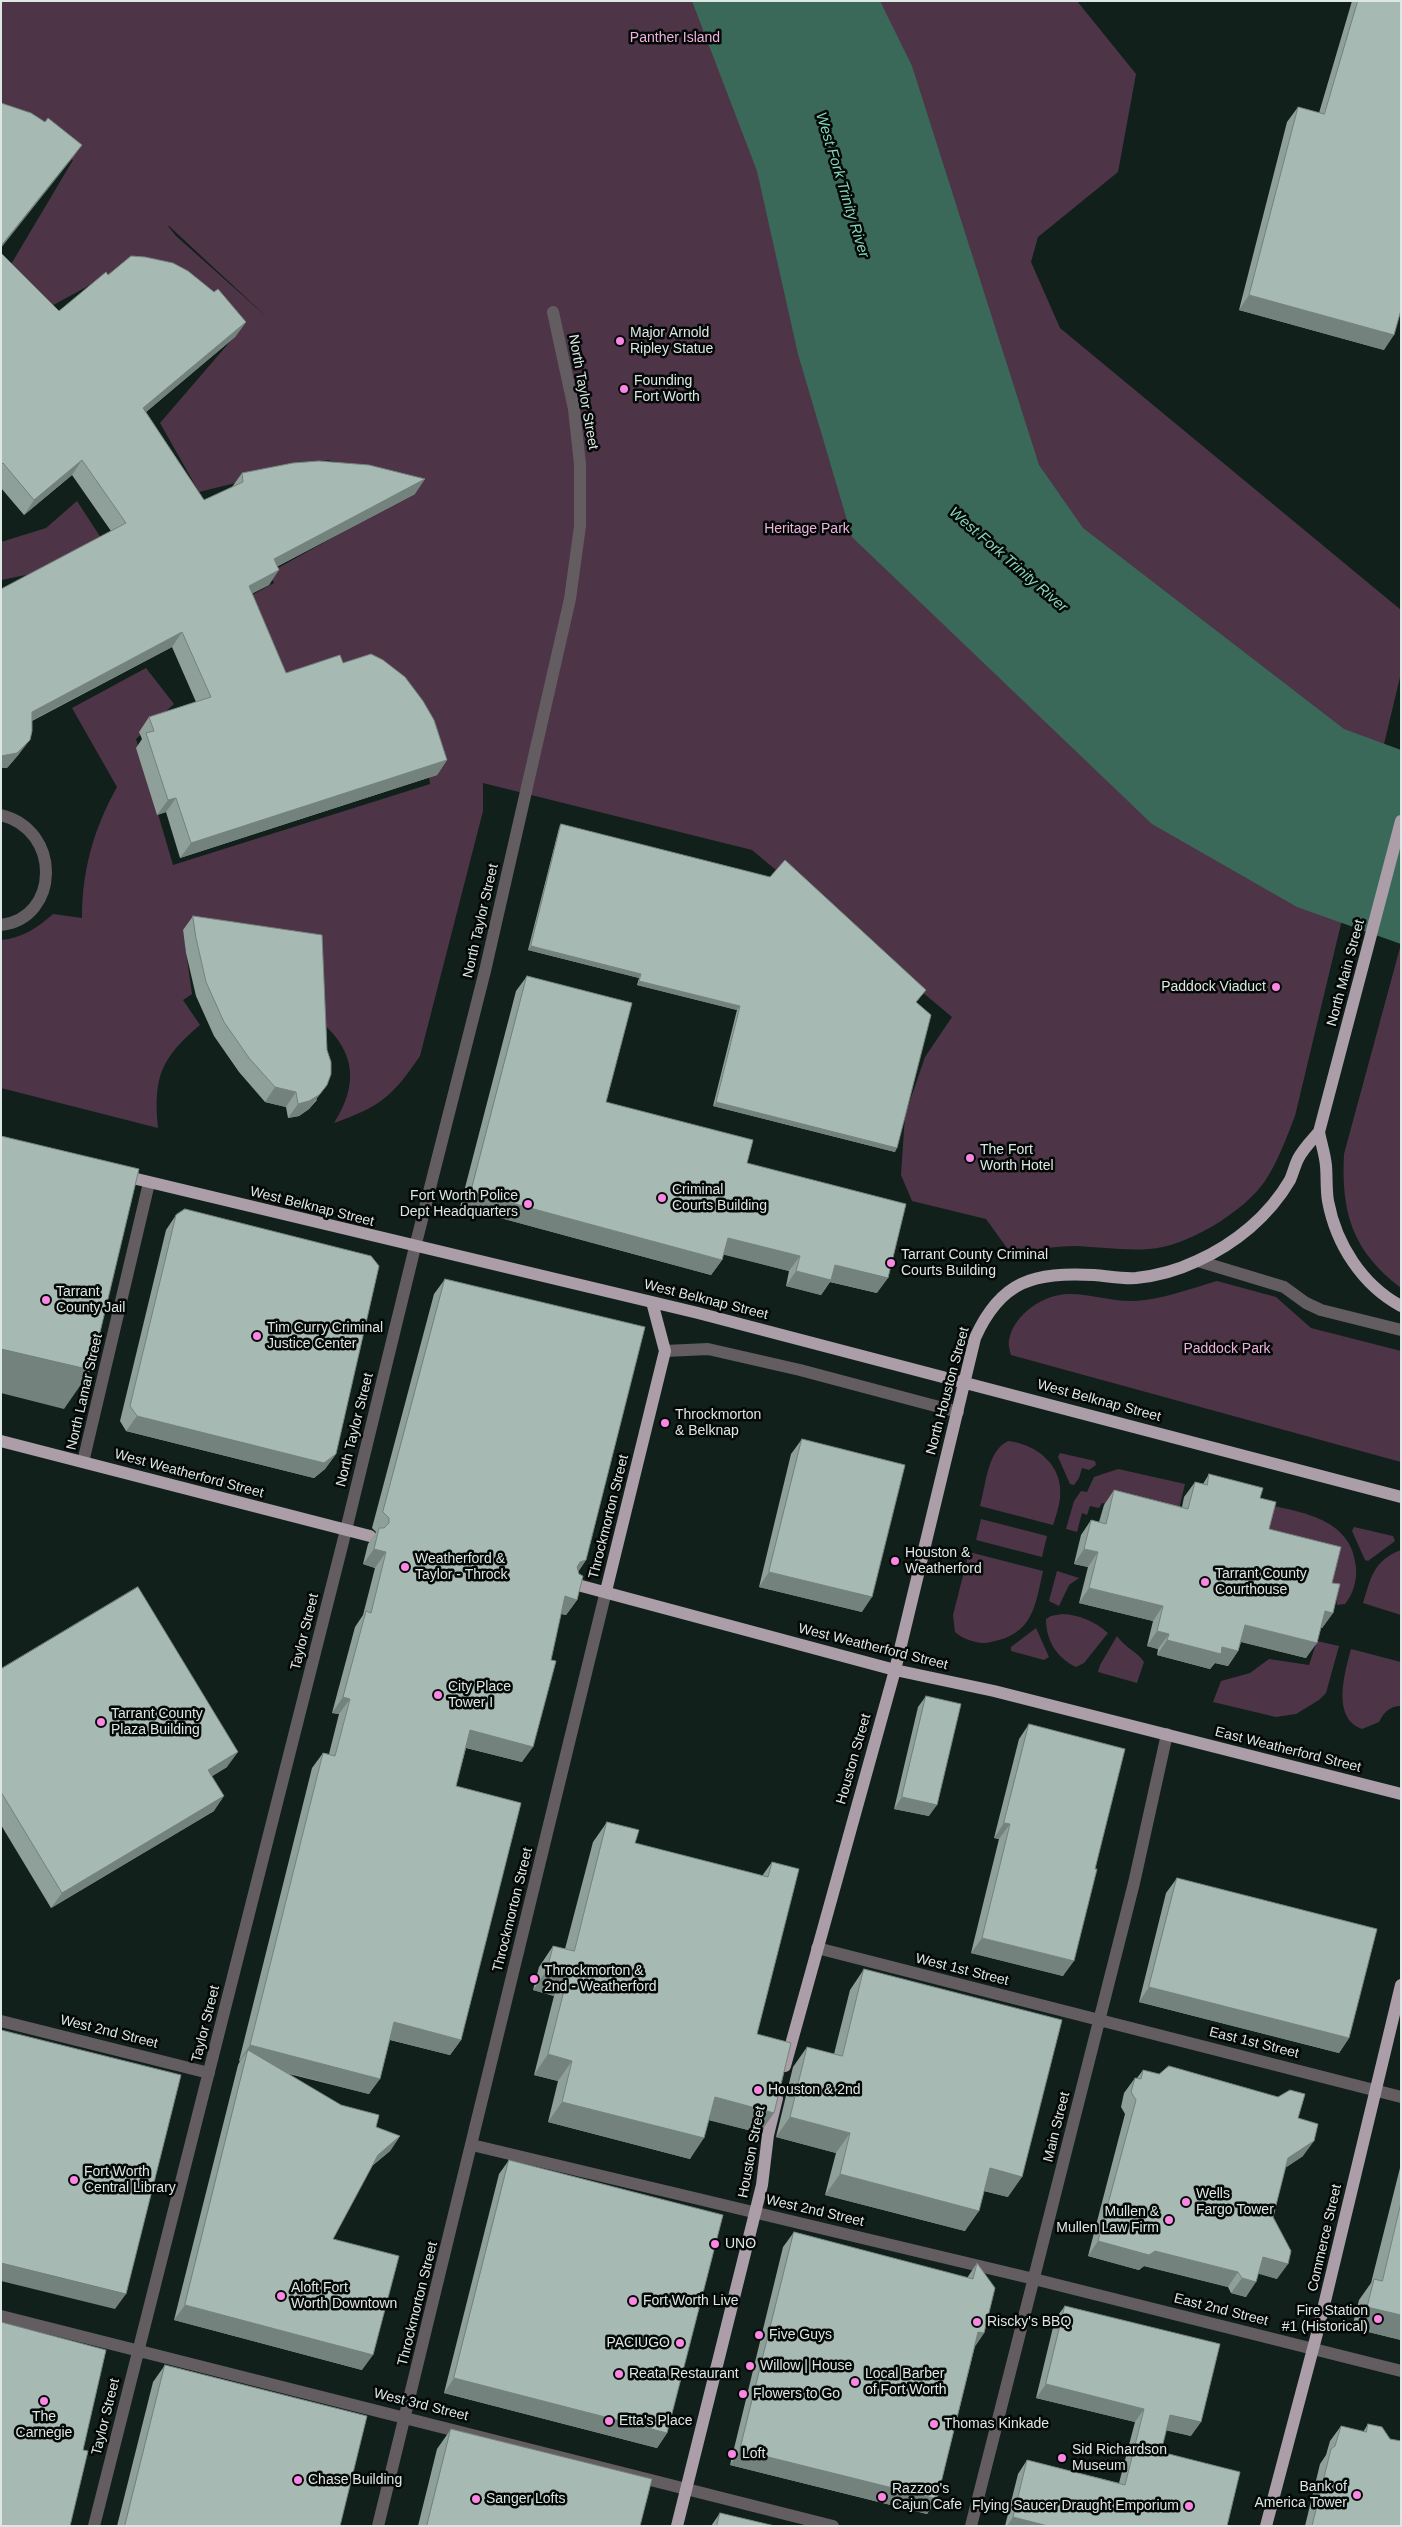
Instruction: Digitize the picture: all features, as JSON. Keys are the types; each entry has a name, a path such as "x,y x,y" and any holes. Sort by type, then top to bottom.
{"main road":[{"name":"North Main Street","path":"1320,1128 1401,821"},
{"name":"North Houston Street","path":"895,1670 975,1338 982,1321 997,1300 1014,1286 1046,1276 1134,1278 1151,1276 1198,1261 1228,1244 1261,1218 1290,1179 1299,1157 1320,1128"},
{"path":"1320,1128 1326,1164 1328,1200 1342,1242 1354,1264 1370,1284 1386,1298 1401,1306"},
{"name":"West Belknap Street","path":"103,1171 414,1247 652,1302 1401,1497"},
{"name":"Throckmorton Street","path":"606,1591 665,1351 652,1302"},
{"name":"West Weatherford Street","path":"1,1441 370,1536"},
{"name":"West Weatherford Street","path":"574,1584 606,1591 895,1670 994,1691 1167,1734"},
{"name":"Houston Street","path":"677,2526 762,2185 768,2135 817,1948 895,1670"},
{"name":"East Weatherford Street","path":"1167,1734 1401,1794"},
{"name":"Commerce Street","path":"1266,2526 1314,2349 1401,1984"}],"street":[{"name":"North Taylor Street","path":"346,1530 414,1247 487,962 570,599 577,556 581,496 578,432 552,312"},
{"path":"1,815 13,818 30,829 41,845 47,863 46,883 38,901 25,916 1,925"},
{"name":"North Lamar Street","path":"84,1462 149,1183"},
{"path":"1198,1261 1284,1287 1306,1303 1321,1310 1401,1330"},
{"path":"665,1351 708,1350 800,1370 958,1412"},
{"name":"Taylor Street","path":"94,2526 346,1530"},
{"name":"Throckmorton Street","path":"378,2526 606,1591"},
{"name":"Main Street","path":"971,2526 1134,1883 1167,1734"},
{"name":"West 1st Street","path":"817,1948 1099,2020"},
{"name":"East 1st Street","path":"1099,2020 1401,2097"},
{"name":"West 2nd Street","path":"1,2021 209,2073"},
{"name":"West 2nd Street","path":"472,2145 1034,2279"},
{"name":"East 2nd Street","path":"1034,2279 1401,2371"},
{"name":"West 3rd Street","path":"1,2316 406,2416 834,2526"}],"green space":[{"name":"Heritage Park","path":"1,1 1077,1 1136,74 1118,172 1038,237 1031,262 1060,328 1401,610 1401,673 1295,1116 1274,1166 1256,1193 1229,1216 1213,1226 1180,1242 1164,1247 1131,1250 1068,1246 1012,1255 986,1219 912,1201 901,1175 905,1115 925,1057 952,1017 752,850 483,783 483,811 420,1056 393,1091 374,1105 334,1123 343,1108 348,1093 349,1066 338,1040 315,1017 312,950 183,930 192,994 183,1000 200,1025 176,1048 163,1070 157,1095 158,1128 1,1088 1,940 16,937 29,931 53,914 82,918 84,883 91,850 102,818 117,787 72,708 146,668 174,704 136,739 173,865 430,784 420,709 275,684 239,602 274,583 269,573 413,493 382,477 328,460 199,492 160,423 234,337 139,258 48,308 10,266 73,160 1,120","holes":["169,226 268,318 176,236"]},
{"path":"77,501 101,538 36,573 1,580 1,542 46,528"},
{"path":"1401,944 1401,1288 1371,1260 1353,1229 1345,1194 1344,1154"},
{"name":"Paddock Park","path":"1217,1281 1276,1297 1311,1328 1401,1351 1401,1462 1011,1355 1009,1340 1017,1322 1032,1307 1050,1298 1069,1294 1118,1300 1145,1300"},
{"path":"1008,1441 1019,1443 1038,1452 1053,1467 1058,1476 1060,1501 1053,1525 980,1506 991,1460 1001,1446"},
{"path":"1060,1453 1095,1461 1096,1465 1089,1470 1082,1468 1079,1478 1074,1485 1070,1484 1058,1457"},
{"path":"1118,1469 1185,1484 1176,1522 1102,1503 1099,1508 1090,1506 1087,1515 1082,1513 1077,1532 1066,1529 1074,1501 1081,1491 1087,1492 1094,1477"},
{"path":"1256,1502 1304,1513 1320,1519 1333,1526 1344,1537 1352,1550 1356,1568 1352,1592 1345,1604 1337,1605 1336,1598 1274,1545"},
{"path":"981,1519 1047,1536 1042,1557 976,1540"},
{"path":"1354,1527 1393,1536 1395,1541 1368,1561 1365,1560 1352,1531"},
{"path":"1401,1550 1401,1615 1363,1603 1374,1571 1384,1559"},
{"path":"969,1552 1043,1571 1030,1617 1016,1633 986,1643 967,1639 955,1632 953,1615"},
{"path":"1057,1571 1079,1578 1069,1585 1059,1606 1049,1601"},
{"path":"1062,1614 1086,1619 1108,1633 1084,1663 1076,1667 1058,1654 1048,1635 1046,1619"},
{"path":"1036,1628 1049,1657 1044,1660 1011,1651 1011,1647"},
{"path":"1117,1636 1144,1662 1137,1683 1098,1672"},
{"path":"1317,1641 1339,1646 1326,1693 1319,1700 1296,1714 1276,1717 1213,1702 1221,1681 1250,1673 1269,1659 1309,1665"},
{"path":"1351,1649 1401,1662 1401,1706 1391,1708 1379,1722 1362,1729 1352,1723 1346,1715 1343,1705 1344,1682"}],"water":[{"name":"West Fork Trinity River","path":"692,1 880,1 912,66 1039,465 1083,528 1344,729 1401,750 1401,944 1297,907 1152,824 852,537 798,354 757,171"}],"building":[{"path":"1358,1 1401,1 1401,310 1394,335 1249,295 1298,107 1324,114"},
{"path":"1,103 31,113 45,122 48,118 82,145 1,246"},
{"path":"1,253 59,311 106,272 108,275 131,256 173,263 188,271 214,292 218,289 246,322 143,408 204,500 243,482 242,473 293,463 319,461 369,465 425,479 274,559 279,570 249,586 286,673 340,655 343,663 371,654 383,660 405,677 423,701 434,720 447,760 191,843 176,798 168,800 146,733 154,731 149,717 211,697 182,632 32,712 30,740 17,753 1,756 1,589 126,523 82,460 34,500 3,463 1,465"},
{"path":"561,824 770,877 785,860 926,990 916,1002 931,1015 897,1148 716,1102 740,1006 639,981 641,974 531,946"},
{"path":"193,916 322,935 327,1050 331,1062 331,1074 327,1085 319,1095 309,1101 298,1104 296,1092 275,1087 249,1058 224,1022 206,982"},
{"path":"527,976 632,1003 606,1102 753,1140 747,1163 906,1204 888,1278 835,1265 831,1280 796,1271 800,1256 728,1238 722,1260 471,1192"},
{"name":"Tarrant County Jail","path":"1,1136 139,1169 91,1370 1,1349"},
{"path":"185,1209 371,1256 379,1266 336,1454 324,1463 137,1416 130,1406 176,1215"},
{"path":"445,1279 645,1327 586,1560 580,1562 577,1567 579,1574 583,1576 577,1600 565,1596 551,1660 556,1661 533,1747 470,1730 456,1786 521,1803 461,2040 394,2022 380,2079 250,2045 323,1753 335,1756 350,1699 343,1697 366,1611 371,1613 386,1552 374,1549 379,1528 384,1528 389,1523 389,1518 383,1512"},
{"path":"802,1439 905,1465 872,1597 769,1572"},
{"name":"Tarrant County Courthouse","path":"1209,1474 1263,1488 1260,1498 1276,1502 1269,1529 1341,1547 1332,1583 1340,1584 1333,1613 1325,1611 1317,1643 1245,1625 1238,1651 1222,1647 1221,1654 1167,1640 1169,1634 1157,1631 1163,1606 1089,1588 1098,1552 1084,1549 1091,1520 1106,1524 1114,1490 1188,1509 1195,1482 1207,1485"},
{"name":"Tarrant County Plaza Building","path":"138,1587 238,1752 208,1770 224,1796 62,1893 1,1792 1,1669"},
{"path":"926,1696 961,1704 937,1805 902,1797"},
{"path":"1029,1724 1125,1749 1074,1961 982,1938 1010,1824 1004,1823"},
{"path":"607,1822 639,1830 635,1843 768,1877 772,1862 799,1869 757,2034 791,2043 774,2113 715,2097 704,2138 562,2102 572,2061 548,2054 568,1975 547,1970 553,1946 574,1951"},
{"path":"1177,1878 1377,1929 1349,2038 1149,1987"},
{"path":"864,1969 1062,2020 1022,2177 990,2168 979,2211 840,2174 850,2133 790,2117 807,2047 842,2056"},
{"name":"Fort Worth Central Library","path":"1,2030 181,2075 126,2294 1,2263"},
{"path":"248,2050 341,2105 379,2115 376,2127 400,2136 378,2155 333,2239 399,2256 373,2355 185,2305"},
{"name":"Wells Fargo Tower","path":"1169,2066 1278,2097 1290,2090 1305,2094 1298,2118 1318,2124 1314,2141 1288,2158 1273,2217 1291,2251 1288,2264 1263,2257 1256,2282 1242,2278 1238,2272 1155,2251 1149,2255 1098,2241 1136,2100 1131,2092 1135,2078 1141,2079 1143,2070 1159,2074"},
{"path":"509,2160 723,2215 667,2433 454,2378"},
{"path":"1401,2203 1401,2315 1367,2307 1374,2279 1382,2281"},
{"path":"794,2232 973,2279 977,2263 995,2288 984,2333 978,2332 937,2499 740,2450"},
{"path":"1065,2306 1220,2344 1201,2422 1170,2415 1161,2452 1240,2472 1227,2526 1048,2526 1013,2517 1027,2460 1125,2485 1144,2409 1046,2384"},
{"path":"1,2322 106,2350 83,2450 88,2451 70,2526 1,2526"},
{"path":"165,2365 367,2416 340,2526 125,2526"},
{"name":"Bank of America Tower","path":"1368,2424 1382,2427 1390,2439 1401,2441 1401,2526 1312,2526 1331,2449 1335,2446 1341,2426 1366,2432"},
{"path":"451,2429 652,2479 640,2526 427,2526"},
{"path":"720,2513 775,2526 717,2526"}],"place":[{"name":"Major Arnold Ripley Statue","path":"620,341"},
{"name":"Founding Fort Worth","path":"624,389"},
{"name":"Paddock Viaduct","path":"1276,987"},
{"name":"The Fort Worth Hotel","path":"970,1158"},
{"name":"Criminal Courts Building","path":"662,1198"},
{"name":"Fort Worth Police Dept Headquarters","path":"528,1204"},
{"name":"Tarrant County Criminal Courts Building","path":"891,1263"},
{"name":"Tarrant County Jail","path":"46,1300"},
{"name":"Tim Curry Criminal Justice Center","path":"257,1336"},
{"name":"Throckmorton & Belknap","path":"665,1423"},
{"name":"Houston & Weatherford","path":"895,1561"},
{"name":"Weatherford & Taylor - Throck","path":"405,1567"},
{"name":"Tarrant County Courthouse","path":"1205,1582"},
{"name":"City Place Tower I","path":"438,1695"},
{"name":"Tarrant County Plaza Building","path":"101,1722"},
{"name":"Throckmorton & 2nd - Weatherford","path":"534,1979"},
{"name":"Houston & 2nd","path":"758,2090"},
{"name":"Fort Worth Central Library","path":"74,2180"},
{"name":"Wells Fargo Tower","path":"1186,2202"},
{"name":"Mullen & Mullen Law Firm","path":"1169,2220"},
{"name":"UNO","path":"715,2244"},
{"name":"Aloft Fort Worth Downtown","path":"281,2296"},
{"name":"Fort Worth Live","path":"633,2301"},
{"name":"Fire Station #1 (Historical)","path":"1378,2319"},
{"name":"Riscky's BBQ","path":"977,2322"},
{"name":"Five Guys","path":"759,2335"},
{"name":"PACIUGO","path":"680,2343"},
{"name":"Willow | House","path":"750,2366"},
{"name":"Reata Restaurant","path":"619,2374"},
{"name":"Local Barber of Fort Worth","path":"855,2382"},
{"name":"Flowers to Go","path":"743,2394"},
{"name":"The Carnegie","path":"44,2401"},
{"name":"Etta's Place","path":"609,2421"},
{"name":"Thomas Kinkade","path":"934,2424"},
{"name":"Loft","path":"732,2454"},
{"name":"Sid Richardson Museum","path":"1062,2458"},
{"name":"Chase Building","path":"298,2480"},
{"name":"Bank of America Tower","path":"1357,2495"},
{"name":"Razzoo's Cajun Cafe","path":"882,2497"},
{"name":"Sanger Lofts","path":"476,2499"},
{"name":"Flying Saucer Draught Emporium","path":"1189,2506"}],"park label":[{"name":"Panther Island","path":"675,38"}]}
